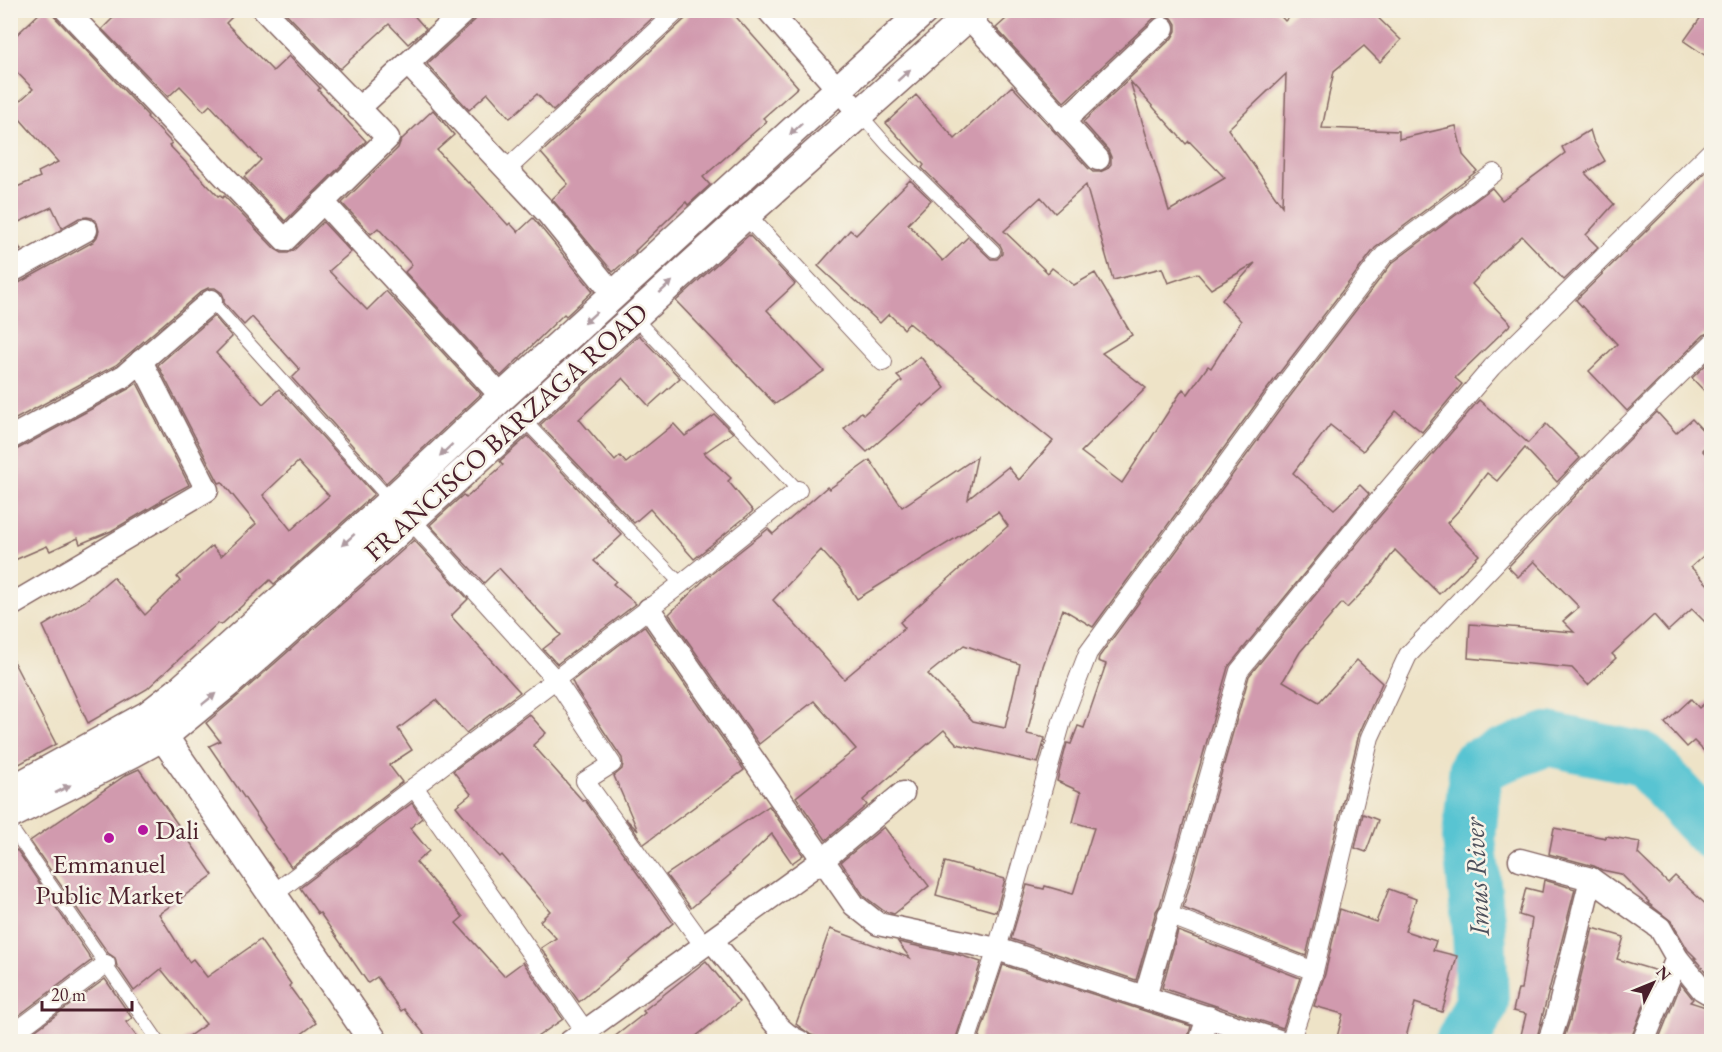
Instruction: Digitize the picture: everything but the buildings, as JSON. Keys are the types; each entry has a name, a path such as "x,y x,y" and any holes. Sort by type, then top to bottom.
{"street":[{"path":"66,10 285,240 388,138 358,110 264,10"},
{"path":"358,110 466,10"},
{"path":"506,170 678,10"},
{"path":"768,10 860,114"},
{"name":"FRANCISCO BARZAGA ROAD","path":"401,510 522,418 624,306 839,90 925,10"},
{"path":"972,14 993,43 1098,159"},
{"name":"FRANCISCO BARZAGA ROAD","path":"10,791 156,725 228,683 401,510 502,397 746,215 972,14"},
{"path":"1063,122 1163,28"},
{"path":"408,64 548,214 624,306"},
{"path":"1145,997 1239,672 1365,516 1492,367 1712,150"},
{"path":"966,1041 997,949 1062,720 1088,653 1272,400 1384,255 1494,173"},
{"path":"323,202 502,397"},
{"path":"746,215 883,362"},
{"path":"10,272 86,230"},
{"path":"10,438 124,376 211,301"},
{"path":"1290,1041 1314,971 1370,738 1407,655 1610,443 1712,344"},
{"path":"10,606 207,490 141,361"},
{"path":"272,895 649,609 798,490"},
{"path":"401,510 556,680 612,764 585,781 708,943 747,985 781,1029 790,1037 800,1041"},
{"path":"649,609 854,905 878,924 997,949 1282,1041"},
{"path":"156,725 374,1041"},
{"name":"FRANCISCO BARZAGA ROAD","path":"10,815 133,753 156,725"},
{"path":"414,787 583,1038 708,943 824,860 903,793"},
{"path":"1520,860 1591,879 1660,928 1677,958 1702,989 1712,994"},
{"path":"1549,1041 1591,879"},
{"path":"1169,915 1314,971"},
{"path":"1643,1041 1677,958"},
{"path":"10,1036 105,964"},
{"path":"1200,1041 1208,1017"}],"lane":[{"path":"860,114 888,146 994,251"},
{"path":"211,301 401,510"},
{"path":"624,306 798,490"},
{"path":"522,418 681,584"},
{"path":"10,826 159,1041"}],"waterway":[{"name":"Imus River","path":"1462,1042 1482,1003 1479,929 1469,838 1476,766 1547,739 1643,759 1712,833"}],"place":[{"name":"Dali","path":"143,830"},
{"name":"Emmanuel Public Market","path":"109,838"}]}
